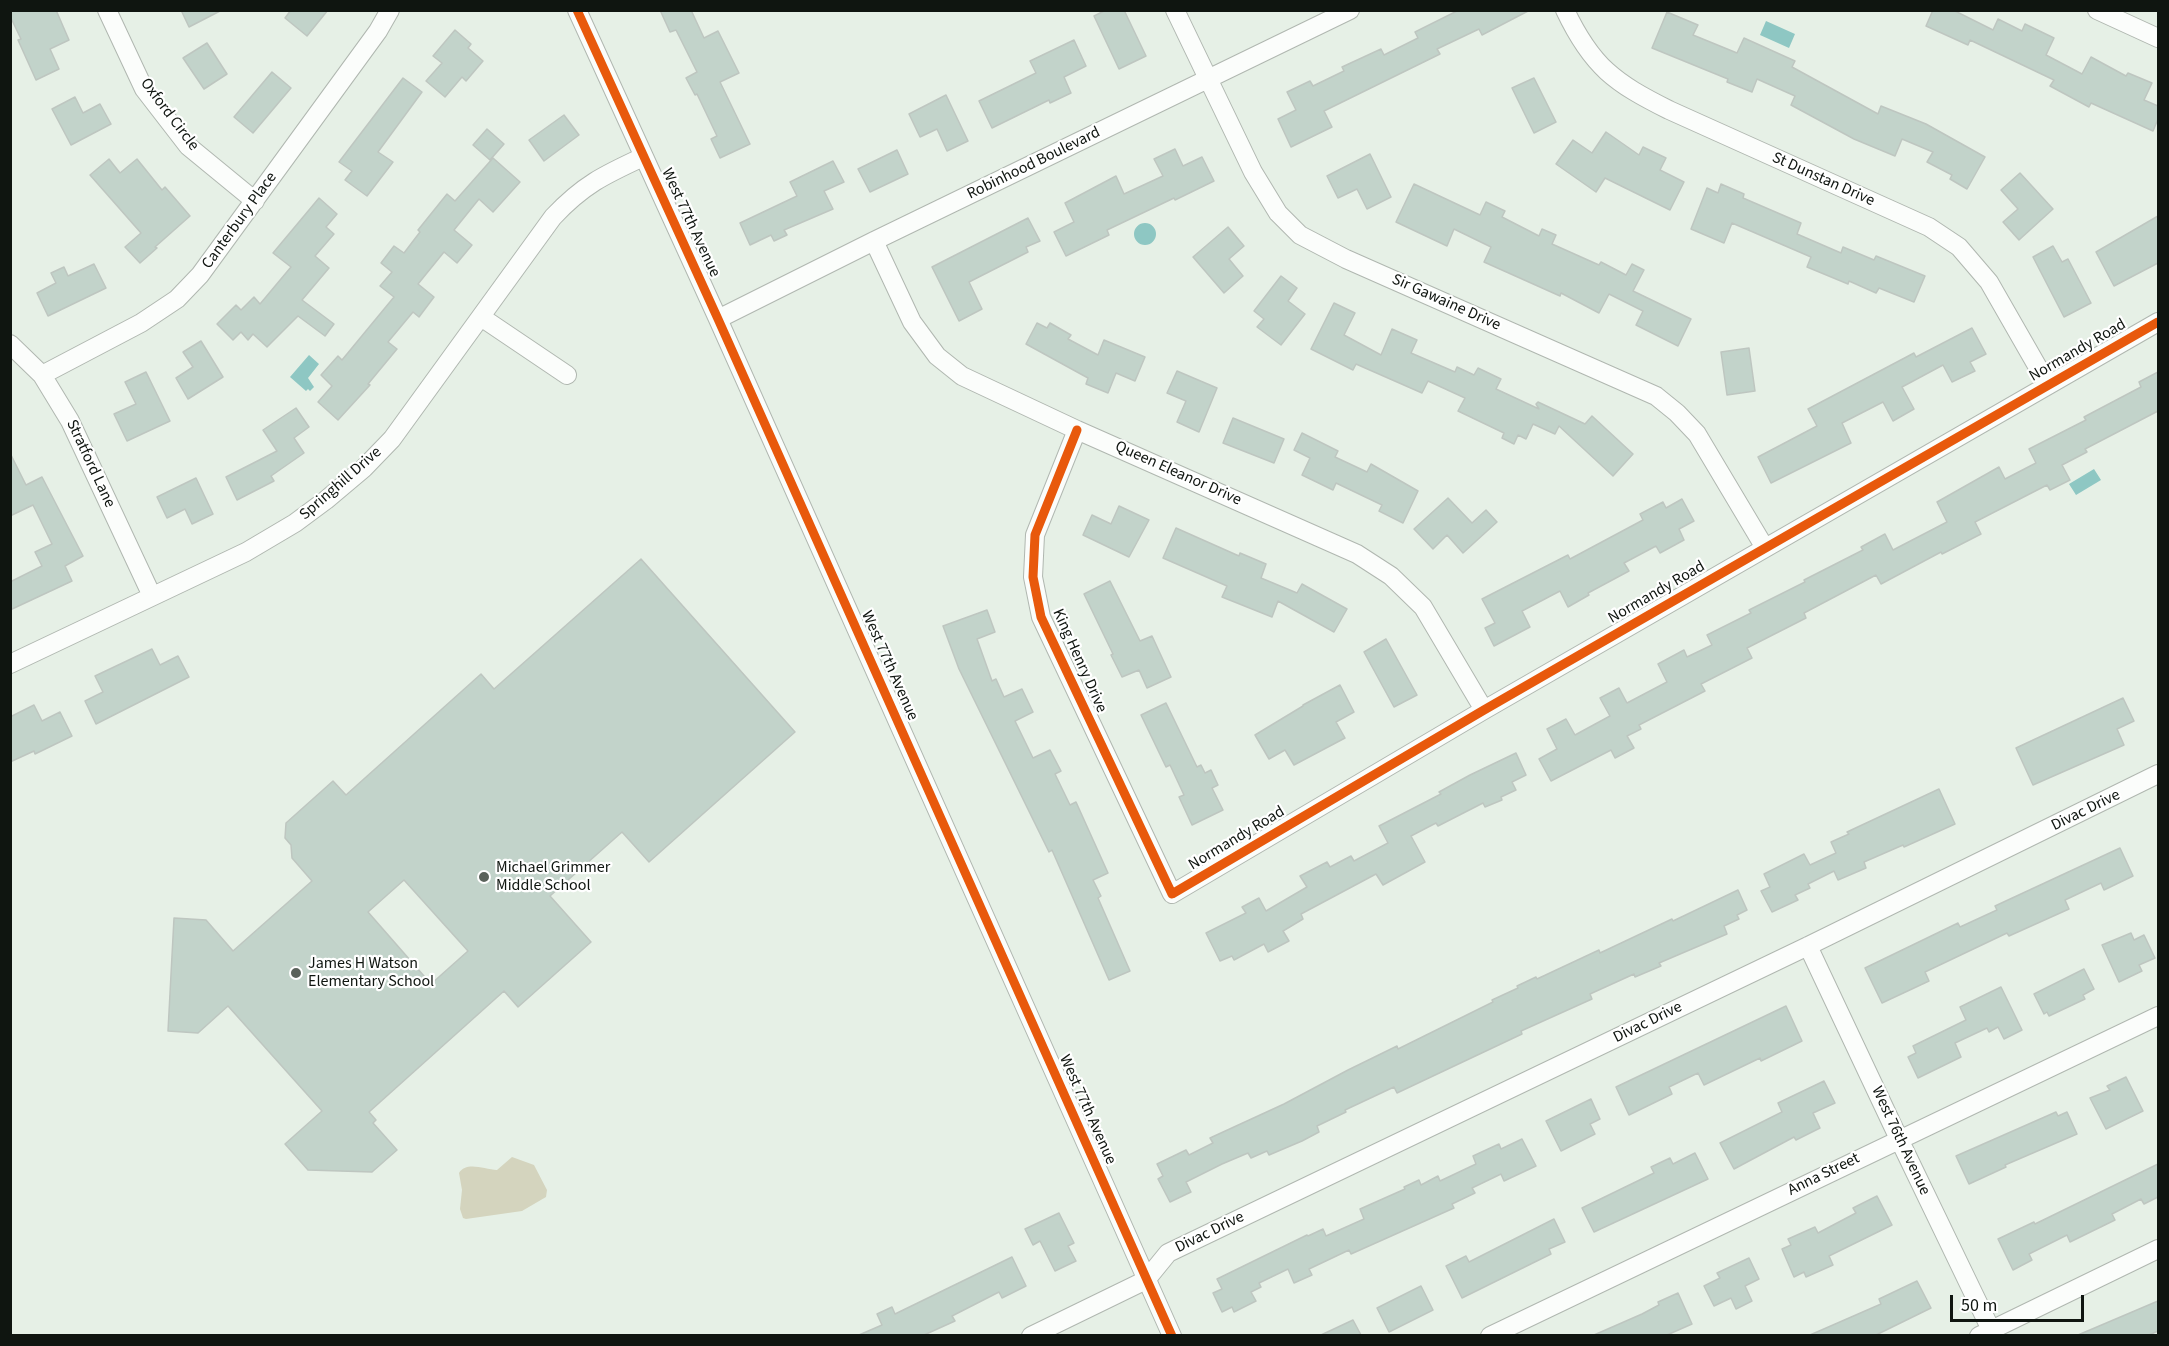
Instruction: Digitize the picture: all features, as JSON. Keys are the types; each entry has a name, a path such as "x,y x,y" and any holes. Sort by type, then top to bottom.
{"street":[{"name":"Oxford Circle","path":"107,10 144,89 188,146 255,201"},
{"name":"West 77th Avenue","path":"577,10 642,157 718,319 1172,1335"},
{"name":"Sir Gawaine Drive","path":"1175,10 1207,80 1259,182 1278,213 1300,235 1346,259 1656,396 1677,413 1697,434 1766,548"},
{"name":"Robinhood Boulevard","path":"718,319 1350,10"},
{"name":"St Dunstan Drive","path":"1565,10 1588,51 1605,72 1636,93 1929,227 1959,247 1989,282 2048,386"},
{"path":"2097,10 2158,38"},
{"name":"Canterbury Place","path":"42,375 141,323 177,299 200,275 255,201 390,12"},
{"name":"Springhill Drive","path":"10,664 246,552 295,523 327,500 364,468 392,439 553,217 572,197 598,178 642,157"},
{"name":"Queen Eleanor Drive","path":"874,241 912,322 937,356 962,376 1077,430 1357,554 1391,576 1423,607 1484,710"},
{"path":"481,317 567,375"},
{"name":"Normandy Road","path":"1172,894 1484,710 2158,322"},
{"name":"Stratford Lane","path":"10,344 42,375 70,421 152,596"},
{"name":"King Henry Drive","path":"1077,430 1035,535 1033,577 1041,617 1172,894"},
{"name":"Divac Drive","path":"1146,1280 1168,1253 1808,946 2158,774"},
{"name":"West 76th Avenue","path":"1808,946 1988,1334"},
{"name":"Anna Street","path":"1490,1335 2158,1016"},
{"path":"1988,1334 2158,1249"},
{"path":"1031,1335 1146,1280"}],"green space":[{"path":"512,1157 534,1165 547,1190 546,1197 522,1211 463,1218 460,1209 462,1190 459,1173 462,1169 476,1167 497,1170"}],"water":[{"path":"1766,21 1795,34 1789,48 1760,35"},
{"path":"1145,223 1153,226 1156,234 1153,242 1145,245 1137,242 1134,234 1137,226"},
{"path":"309,355 319,364 308,378 314,387 306,391 290,377"},
{"path":"2094,469 2101,480 2076,495 2069,484"}],"building":[{"path":"10,10 56,10 69,40 50,49 59,69 36,80 18,40 21,39 10,16"},
{"path":"181,10 222,10 189,27"},
{"path":"291,10 328,10 307,36 285,18"},
{"path":"660,10 691,10 704,38 718,31 739,73 720,82 750,144 720,158 711,139 717,136 697,94 695,95 686,78 697,72 676,30 670,32"},
{"path":"1106,10 1124,10 1146,56 1119,69 1094,16"},
{"path":"1459,10 1530,10 1482,35 1479,29 1437,49 1440,54 1324,111 1332,127 1291,147 1278,119 1296,110 1287,92 1310,81 1313,86 1344,71 1342,67 1381,49 1384,55 1418,38 1415,32"},
{"path":"1933,10 1953,10 1993,30 1998,19 2022,31 2025,24 2054,38 2046,55 2082,74 2091,57 2126,76 2128,73 2152,83 2144,100 2158,106 2158,119 2153,131 2091,103 2089,107 2050,86 2054,80 1970,40 1968,45 1926,26"},
{"path":"1667,12 1698,25 1693,35 1737,53 1744,38 1795,61 1792,67 1878,114 1881,106 1926,124 1985,157 1967,189 1950,179 1952,175 1927,162 1933,152 1902,139 1895,156 1854,139 1791,105 1795,96 1757,79 1752,92 1727,82 1728,79 1652,48"},
{"path":"455,30 471,44 468,48 483,61 466,81 462,77 445,97 426,81 442,63 433,56"},
{"path":"1074,40 1086,66 1064,77 1071,93 1050,103 1049,100 992,128 979,101 1036,73 1030,61"},
{"path":"207,43 227,74 204,89 183,58"},
{"path":"272,72 291,88 253,133 234,117"},
{"path":"403,78 422,92 378,152 393,162 367,196 345,180 352,171 339,162"},
{"path":"1534,78 1556,122 1534,133 1512,88"},
{"path":"946,95 968,141 947,151 937,129 920,137 909,114"},
{"path":"75,97 83,113 100,104 111,124 71,145 52,109"},
{"path":"564,115 579,135 544,161 529,140"},
{"path":"487,129 504,144 490,160 473,145"},
{"path":"1606,132 1639,155 1643,147 1666,158 1660,170 1684,182 1670,210 1605,178 1596,192 1556,164 1573,140 1592,153"},
{"path":"1175,149 1183,166 1202,157 1214,181 1107,230 1109,235 1066,256 1054,232 1074,222 1065,203 1116,176 1124,194 1163,176 1154,159"},
{"path":"897,150 908,174 870,192 858,169"},
{"path":"1370,154 1391,197 1367,209 1357,189 1338,198 1327,176"},
{"path":"493,158 520,182 493,212 479,199 454,230 472,245 457,263 444,252 418,284 434,297 419,317 413,312 388,342 397,349 368,384 370,385 338,420 318,402 332,386 321,375 338,356 342,360 394,297 380,286 392,272 381,263 394,246 404,253 420,232 418,230 447,194 455,201"},
{"path":"109,159 120,173 137,159 162,190 165,187 190,216 140,263 125,247 141,233 90,175"},
{"path":"833,161 844,182 824,191 833,209 784,230 787,235 774,241 771,235 750,245 740,223 797,196 790,182"},
{"path":"2020,173 2053,209 2019,240 2003,222 2018,209 2001,190"},
{"path":"1414,184 1480,215 1486,202 1505,211 1502,217 1539,236 1542,229 1556,235 1552,244 1599,265 1601,262 1626,275 1632,264 1644,270 1633,291 1691,319 1678,346 1636,325 1643,311 1609,294 1599,313 1561,293 1560,296 1484,262 1491,247 1454,229 1447,246 1396,222"},
{"path":"1721,184 1744,194 1743,198 1801,223 1797,234 1841,253 1843,247 1874,260 1876,256 1925,276 1914,302 1879,288 1876,293 1849,281 1848,284 1807,267 1811,257 1732,223 1724,243 1691,229 1707,188 1718,193"},
{"path":"319,198 337,214 326,227 334,234 315,256 329,268 302,300 334,324 325,336 298,316 267,347 253,334 248,340 241,332 233,340 217,324 236,305 241,310 254,297 260,304 291,267 273,253"},
{"path":"2158,216 2158,263 2114,286 2096,252"},
{"path":"1028,218 1040,241 1026,247 1028,252 969,282 982,309 959,321 932,267"},
{"path":"1228,227 1244,246 1229,259 1243,276 1224,293 1193,257"},
{"path":"2053,246 2062,262 2068,259 2091,303 2064,317 2033,257"},
{"path":"94,264 106,288 48,316 37,293 56,283 51,273 64,267 68,276"},
{"path":"1281,276 1297,288 1288,301 1305,314 1281,345 1257,327 1264,319 1254,311"},
{"path":"1334,303 1355,313 1344,335 1381,355 1392,329 1417,340 1411,353 1455,372 1457,367 1474,375 1478,368 1501,379 1496,389 1539,409 1536,404 1538,402 1585,424 1592,416 1633,454 1613,476 1559,426 1555,434 1533,424 1526,439 1518,435 1514,444 1502,438 1504,433 1458,411 1465,398 1428,381 1422,393 1356,364 1353,370 1311,349"},
{"path":"1037,323 1047,328 1050,323 1071,335 1068,339 1098,355 1104,340 1145,357 1135,381 1116,373 1108,393 1086,384 1088,378 1026,344"},
{"path":"1972,328 1986,354 1970,362 1975,371 1952,382 1943,365 1902,387 1914,409 1893,421 1883,402 1842,423 1851,443 1771,483 1758,457 1817,426 1808,409 1914,353 1916,357"},
{"path":"201,341 223,377 188,399 176,378 193,367 183,352"},
{"path":"1749,348 1755,391 1727,395 1721,352"},
{"path":"1177,371 1217,388 1199,432 1177,422 1186,401 1167,393"},
{"path":"146,372 170,421 127,441 114,414 136,404 125,382"},
{"path":"2158,372 2158,411 2085,449 2087,452 2062,465 2070,480 2050,490 2047,485 1975,522 1981,534 1942,554 1941,552 1881,584 1876,575 1804,613 1806,618 1747,648 1752,658 1701,684 1705,691 1639,725 1641,729 1627,736 1634,748 1615,758 1611,750 1551,781 1539,759 1557,749 1547,729 1566,719 1575,735 1610,716 1600,698 1619,688 1627,703 1667,682 1658,664 1684,650 1687,657 1712,645 1707,635 1751,613 1749,610 1863,550 1861,547 1885,534 1893,550 1947,522 1937,502 1999,467 2005,479 2036,463 2029,449 2086,420 2084,417 2141,387 2139,382"},
{"path":"296,408 309,427 294,438 304,453 271,476 274,481 237,500 226,477 277,451 263,430"},
{"path":"1233,418 1284,439 1274,463 1223,443"},
{"path":"1302,433 1338,451 1335,457 1367,472 1371,464 1418,491 1403,523 1379,511 1382,505 1336,483 1333,490 1302,475 1310,458 1294,450"},
{"path":"10,453 26,485 42,477 83,556 65,566 72,581 10,610 10,582 42,566 35,552 52,544 33,505 10,516"},
{"path":"196,478 213,514 192,524 185,509 167,518 157,497"},
{"path":"1448,498 1472,523 1486,510 1497,522 1463,553 1447,535 1433,549 1414,529"},
{"path":"1682,499 1694,521 1679,529 1684,540 1660,553 1656,546 1624,563 1629,571 1588,593 1589,595 1568,607 1560,591 1522,611 1530,627 1494,646 1485,628 1495,623 1482,599 1568,555 1570,559 1643,520 1640,514 1663,502 1666,508"},
{"path":"1119,506 1149,520 1129,557 1083,535 1092,515 1111,524"},
{"path":"1176,528 1239,556 1240,553 1266,564 1261,578 1297,593 1302,584 1347,609 1334,632 1278,601 1272,617 1222,597 1227,586 1163,558"},
{"path":"641,559 795,732 649,862 622,832 550,896 591,942 518,1007 504,991 369,1112 376,1120 373,1123 397,1150 372,1172 308,1170 285,1144 322,1111 228,1006 198,1033 168,1031 174,918 206,920 233,951 312,881 292,858 291,845 285,838 286,823 333,781 346,795 481,674 494,689","holes":["404,880 468,951 431,984 368,912"]},
{"path":"1110,581 1140,641 1152,636 1171,677 1147,688 1139,670 1122,677 1084,594"},
{"path":"987,610 995,632 977,639 992,681 996,679 1004,697 1022,689 1033,712 1015,721 1033,758 1050,750 1061,771 1055,774 1070,805 1076,802 1108,873 1093,880 1101,896 1098,898 1130,971 1109,980 1052,850 1049,852 959,669 943,626"},
{"path":"1386,639 1417,695 1394,707 1364,652"},
{"path":"152,649 160,665 178,656 189,677 96,724 85,701 103,692 95,676"},
{"path":"1340,685 1354,712 1336,722 1345,738 1294,765 1285,750 1269,759 1255,735"},
{"path":"2123,698 2134,721 2117,729 2124,745 2033,785 2016,748"},
{"path":"1166,703 1197,767 1201,765 1205,773 1211,770 1218,785 1212,788 1223,810 1192,825 1179,797 1184,795 1170,765 1166,767 1141,715"},
{"path":"34,705 42,721 60,712 72,736 35,754 34,751 10,762 10,717"},
{"path":"1516,753 1526,775 1512,782 1516,790 1501,797 1502,800 1485,807 1483,803 1438,826 1436,823 1411,836 1425,862 1383,885 1376,874 1301,914 1303,919 1283,931 1289,941 1268,952 1264,944 1234,960 1232,956 1220,961 1206,933 1246,913 1242,907 1259,898 1266,911 1307,887 1300,876 1327,862 1330,867 1351,856 1354,861 1388,843 1379,826 1441,794 1439,792 1470,775"},
{"path":"1939,789 1955,824 1864,862 1866,868 1838,880 1834,871 1808,884 1810,888 1795,895 1798,900 1772,912 1761,891 1770,887 1764,874 1804,854 1810,865 1836,853 1831,842 1849,834 1847,832"},
{"path":"2120,848 2133,876 2104,890 2101,883 2065,900 2069,909 2009,936 2007,933 1925,972 1929,981 1882,1003 1865,968 1958,923 1960,927 1997,910 1995,906"},
{"path":"1738,890 1747,910 1737,915 1739,919 1724,926 1727,934 1659,963 1661,966 1635,977 1634,974 1590,994 1592,999 1521,1031 1522,1034 1397,1093 1394,1087 1345,1110 1346,1112 1317,1126 1319,1132 1302,1141 1269,1155 1267,1151 1251,1158 1248,1153 1222,1164 1186,1182 1191,1192 1170,1202 1158,1179 1163,1176 1157,1164 1186,1150 1189,1155 1213,1143 1210,1138 1284,1104 1397,1046 1398,1049 1493,1002 1492,1000 1536,977 1537,979 1599,950 1600,953"},
{"path":"2131,933 2134,940 2144,935 2155,958 2139,965 2142,971 2119,982 2102,945"},
{"path":"2084,969 2094,989 2083,995 2085,999 2049,1016 2047,1012 2044,1014 2034,994"},
{"path":"2001,987 2022,1030 2004,1039 1998,1027 1989,1032 1987,1028 1955,1043 1961,1057 1918,1078 1908,1057 1916,1053 1913,1046 1966,1020 1960,1007"},
{"path":"1786,1006 1802,1041 1704,1085 1698,1073 1669,1087 1672,1094 1629,1115 1616,1087"},
{"path":"2126,1077 2143,1111 2106,1129 2090,1098 2110,1090 2107,1086"},
{"path":"1824,1081 1835,1103 1813,1113 1820,1128 1796,1140 1794,1137 1734,1169 1720,1143 1782,1112 1778,1103"},
{"path":"1591,1099 1600,1119 1590,1124 1595,1134 1561,1151 1546,1121"},
{"path":"2056,1112 2058,1116 2067,1112 2077,1134 2005,1165 2006,1167 1969,1184 1956,1156"},
{"path":"1522,1139 1536,1166 1504,1181 1501,1174 1472,1188 1475,1193 1452,1204 1454,1208 1351,1254 1349,1250 1309,1269 1312,1275 1294,1283 1288,1269 1259,1283 1261,1287 1251,1292 1256,1301 1234,1312 1232,1307 1222,1312 1213,1293 1222,1289 1217,1279 1307,1235 1323,1229 1326,1236 1364,1219 1360,1209 1405,1189 1404,1187 1419,1180 1421,1185 1438,1176 1440,1181 1476,1164 1473,1156 1499,1144 1501,1149"},
{"path":"1695,1153 1708,1179 1594,1232 1582,1208 1654,1173 1651,1167 1670,1158 1673,1164"},
{"path":"2158,1164 2158,1197 2144,1204 2141,1199 2112,1214 2115,1220 2070,1242 2067,1235 2029,1254 2032,1260 2013,1270 1998,1239 2034,1222 2035,1224"},
{"path":"1877,1196 1892,1225 1829,1256 1833,1265 1806,1277 1804,1272 1794,1277 1782,1249 1791,1245 1788,1239 1815,1227 1818,1233 1856,1213 1853,1208"},
{"path":"1059,1213 1074,1243 1068,1246 1076,1261 1055,1271 1040,1241 1033,1245 1025,1229"},
{"path":"1554,1219 1565,1242 1549,1249 1551,1254 1462,1298 1446,1266 1466,1256 1469,1262"},
{"path":"1012,1257 1026,1286 1002,1298 999,1292 952,1316 955,1321 924,1335 859,1335 882,1325 877,1314 892,1307 895,1314"},
{"path":"1749,1258 1759,1279 1745,1286 1752,1301 1736,1309 1731,1298 1714,1306 1704,1286 1720,1278 1717,1273"},
{"path":"1917,1281 1931,1308 1876,1335 1810,1335 1881,1304 1879,1299"},
{"path":"1421,1286 1433,1310 1389,1332 1377,1308"},
{"path":"1678,1293 1692,1324 1667,1335 1594,1335 1642,1314 1659,1305 1658,1302"},
{"path":"2158,1301 2158,1331 2149,1335 2078,1335"},
{"path":"1353,1320 1361,1335 1321,1335"}],"cycle path":[{"path":"577,10 718,319 1172,1336"},
{"path":"1077,430 1035,535 1033,577 1041,617 1172,894 1484,710 2158,322"}],"place":[{"name":"Michael Grimmer Middle School","path":"484,877"},
{"name":"James H Watson Elementary School","path":"296,973"}]}
